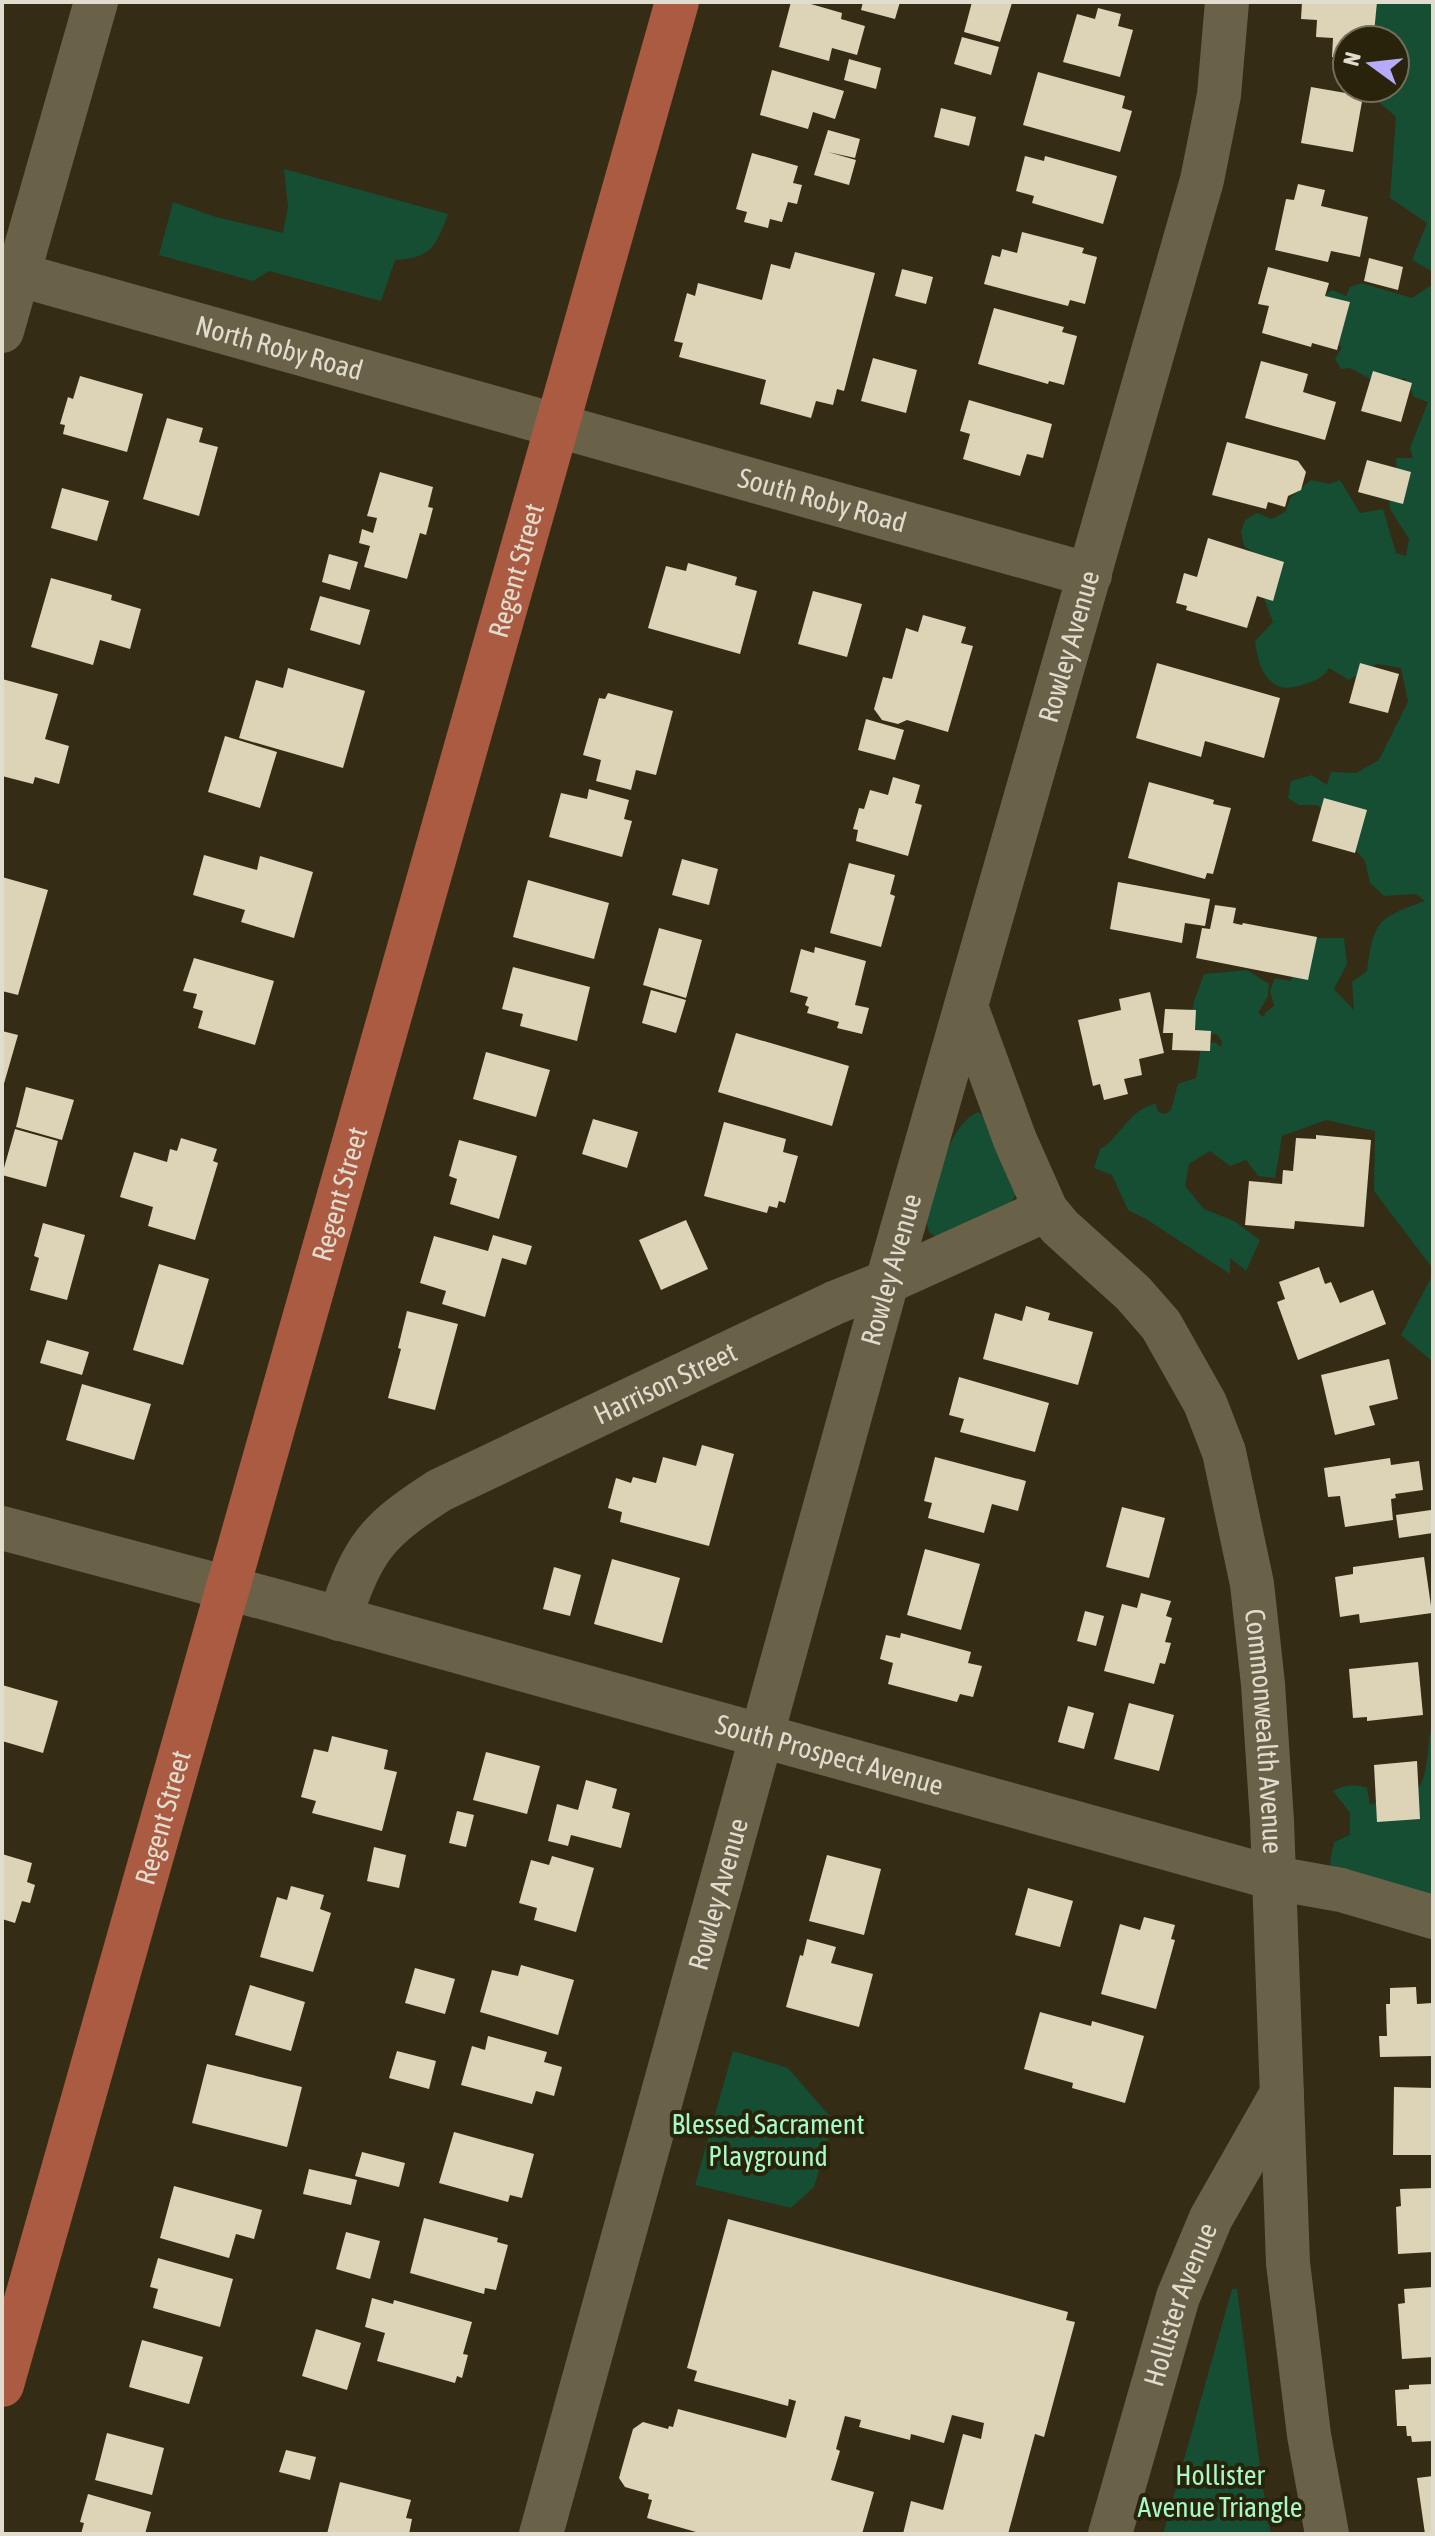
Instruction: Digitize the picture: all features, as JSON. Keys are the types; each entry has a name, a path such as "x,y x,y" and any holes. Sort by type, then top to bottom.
{"main road":[{"name":"Regent Street","path":"2,2385 677,2"}],"street":[{"path":"2,331 10,272 96,2"},
{"name":"Rowley Avenue","path":"541,2534 887,1282 1202,180 1219,95 1227,2"},
{"name":"North Roby Road","path":"10,272 556,425"},
{"name":"South Roby Road","path":"556,425 1090,575"},
{"name":"Commonwealth Avenue","path":"967,1009 1015,1140 1046,1210 1060,1227 1133,1293 1161,1325 1205,1403 1224,1452 1253,1599 1263,1684 1274,1878 1288,2263 1309,2435 1327,2534"},
{"name":"Harrison Street","path":"339,1619 355,1573 374,1540 405,1513 440,1490 834,1303 1046,1210"},
{"name":"South Prospect Avenue","path":"2,1528 1274,1878 1341,1890 1433,1917"},
{"name":"Hollister Avenue","path":"1110,2534 1178,2297 1211,2218 1283,2091"}],"green space":[{"path":"1370,2 1433,2 1433,272 1412,260 1427,223 1390,198 1396,117 1381,104 1411,104 1411,24 1372,24 1362,8"},
{"path":"284,169 448,214 431,248 417,256 395,260 381,301 269,271 253,281 159,255 173,202 216,217 283,233 288,207"},
{"path":"1361,283 1412,298 1433,284 1433,1269 1374,1191 1375,1131 1326,1120 1282,1136 1275,1178 1258,1176 1246,1160 1230,1166 1210,1151 1189,1164 1185,1186 1204,1209 1234,1221 1260,1240 1246,1271 1230,1258 1230,1274 1128,1210 1112,1175 1094,1168 1100,1149 1139,1111 1156,1104 1158,1112 1165,1114 1171,1110 1178,1084 1196,1078 1201,1047 1215,1042 1221,1047 1222,1041 1216,1034 1194,1035 1189,1029 1194,1001 1204,974 1247,970 1269,984 1268,996 1258,1013 1264,1017 1274,1006 1270,991 1275,978 1291,981 1301,948 1318,938 1344,938 1347,964 1334,989 1354,1010 1352,982 1367,971 1372,941 1381,923 1397,912 1425,901 1416,894 1384,896 1370,883 1365,861 1318,805 1299,805 1288,798 1291,781 1312,775 1327,785 1331,772 1356,773 1379,760 1408,702 1401,668 1377,664 1349,680 1329,668 1314,681 1291,688 1281,687 1267,678 1255,641 1273,622 1259,585 1269,563 1244,546 1241,532 1245,520 1257,513 1272,519 1285,512 1291,497 1311,480 1330,484 1340,480 1360,513 1383,509 1396,553 1406,556 1409,539 1390,509 1388,483 1397,475 1396,458 1413,458 1410,448 1428,402 1414,397 1405,378 1382,385 1350,368 1341,369 1335,359 1342,347 1321,335 1313,304 1332,290 1346,296 1350,287"},
{"path":"978,1112 983,1115 1016,1193 1012,1202 938,1238 929,1232 927,1224 937,1179 958,1130"},
{"path":"1433,1274 1433,1362 1401,1335"},
{"path":"1433,1730 1433,1906 1334,1882 1330,1861 1334,1842 1350,1835 1350,1813 1333,1791 1349,1786 1367,1788 1370,1805 1414,1792 1423,1778"},
{"name":"Blessed Sacrament Playground","path":"733,2051 788,2068 834,2121 814,2187 791,2208 695,2185"},
{"name":"Hollister Avenue Triangle","path":"1232,2289 1237,2289 1271,2534 1163,2534"}],"building":[{"path":"791,2 804,2 842,13 841,19 865,26 857,55 832,48 829,61 779,47"},
{"path":"863,2 900,2 895,19 861,10"},
{"path":"972,2 1012,3 1000,42 964,32"},
{"path":"1302,2 1377,2 1375,24 1331,24 1331,38 1316,37 1317,20 1301,19"},
{"path":"1098,8 1121,14 1118,26 1133,30 1120,77 1063,62 1077,14 1095,19"},
{"path":"962,37 999,47 991,75 954,64"},
{"path":"849,59 881,68 876,89 844,80"},
{"path":"772,70 844,91 835,119 813,112 808,129 760,115"},
{"path":"1038,72 1125,96 1122,108 1132,111 1120,152 1023,125"},
{"path":"1311,87 1331,90 1331,104 1362,104 1353,152 1301,143"},
{"path":"941,108 976,117 969,146 934,137"},
{"path":"828,130 860,139 855,158 828,152 856,160 849,185 814,175"},
{"path":"752,153 798,166 793,183 802,185 797,204 788,202 782,222 770,219 768,228 744,222 747,212 736,209"},
{"path":"1025,156 1044,161 1045,156 1117,176 1103,224 1032,203 1034,196 1016,191"},
{"path":"1298,184 1325,190 1321,206 1368,217 1360,257 1331,251 1328,262 1275,250 1286,199 1294,200"},
{"path":"1022,232 1084,248 1082,253 1097,257 1085,304 1070,300 1068,306 984,284 992,255 1000,257 1002,249 1017,253"},
{"path":"795,252 875,273 844,391 837,389 833,405 816,401 811,418 760,404 766,380 679,357 683,343 674,341 687,293 695,296 698,283 762,300 771,264 790,269"},
{"path":"1369,258 1403,267 1398,290 1364,281"},
{"path":"1268,267 1329,283 1325,296 1350,302 1337,350 1312,343 1311,347 1262,333 1269,306 1258,304"},
{"path":"902,269 933,277 926,304 895,296"},
{"path":"994,308 1064,327 1062,332 1077,336 1064,385 1049,381 1048,384 978,364"},
{"path":"873,358 917,370 906,413 861,401"},
{"path":"1261,361 1308,374 1303,392 1336,402 1325,440 1245,418"},
{"path":"1373,371 1412,383 1401,422 1361,411"},
{"path":"80,376 143,394 127,452 63,434 65,425 60,424 68,397 73,399"},
{"path":"969,400 1052,424 1043,458 1027,454 1020,476 963,459 970,434 960,431"},
{"path":"167,418 203,428 199,442 218,447 199,516 143,499"},
{"path":"1227,442 1298,461 1306,472 1301,490 1288,496 1285,507 1268,502 1266,509 1212,495"},
{"path":"1367,460 1411,472 1403,504 1358,492"},
{"path":"380,472 433,487 428,507 433,508 426,535 420,533 407,579 364,567 370,546 359,543 362,529 373,533 377,518 367,516"},
{"path":"62,488 109,501 97,541 51,528"},
{"path":"1208,538 1284,562 1273,601 1257,596 1247,628 1186,610 1187,606 1176,603 1184,573 1197,577"},
{"path":"329,554 358,562 350,590 322,582"},
{"path":"688,563 737,577 735,585 757,591 740,654 648,628 666,566 686,571"},
{"path":"51,578 112,595 111,600 141,609 130,649 100,640 93,665 31,647"},
{"path":"813,591 862,604 847,657 798,644"},
{"path":"320,596 370,610 360,645 310,630"},
{"path":"923,615 966,627 961,643 973,646 948,732 907,720 898,724 882,720 874,709 883,677 892,679 906,628 918,632"},
{"path":"1157,663 1280,698 1264,758 1205,741 1201,757 1136,738"},
{"path":"1360,663 1399,674 1388,713 1349,703"},
{"path":"288,668 365,691 343,768 239,738 256,680 283,688"},
{"path":"2,679 58,694 45,739 69,746 59,784 35,777 33,784 2,776"},
{"path":"608,693 673,711 656,775 636,770 631,790 596,781 601,760 583,755 599,698 605,699"},
{"path":"866,719 904,730 895,760 858,750"},
{"path":"225,736 277,752 260,808 208,792"},
{"path":"893,777 920,785 915,803 922,805 908,856 856,841 858,830 853,829 859,808 864,809 870,790 888,795"},
{"path":"1149,782 1214,800 1213,804 1231,808 1213,874 1207,873 1205,879 1128,858"},
{"path":"589,789 629,800 624,819 632,821 622,857 549,837 561,793 587,799"},
{"path":"1324,798 1367,810 1355,853 1312,841"},
{"path":"204,855 257,870 260,856 313,872 294,938 241,922 245,910 193,895"},
{"path":"682,859 718,869 709,905 672,895"},
{"path":"849,863 895,875 890,894 895,896 881,947 830,933"},
{"path":"2,877 48,890 18,995 2,991"},
{"path":"528,880 609,903 594,959 513,937"},
{"path":"1118,882 1210,899 1205,926 1185,923 1182,943 1110,929"},
{"path":"1215,905 1236,908 1233,923 1317,937 1308,980 1196,958 1202,928 1210,929"},
{"path":"659,928 702,940 686,998 643,985"},
{"path":"815,947 866,961 855,1005 869,1008 862,1034 837,1028 839,1022 807,1013 809,1007 805,1005 808,997 790,992 801,949 814,953"},
{"path":"194,958 274,981 255,1045 198,1028 203,1011 193,1008 197,994 183,991"},
{"path":"513,967 590,987 577,1041 520,1026 523,1014 502,1009"},
{"path":"651,990 686,1000 676,1033 642,1023"},
{"path":"1150,992 1164,1053 1139,1059 1142,1075 1124,1079 1128,1094 1104,1100 1100,1084 1093,1086 1078,1020 1121,1010 1119,999"},
{"path":"1165,1009 1196,1010 1195,1030 1211,1031 1210,1051 1172,1050 1173,1033 1163,1033"},
{"path":"2,1031 18,1035 3,1087 2,1087"},
{"path":"736,1033 849,1066 832,1126 718,1092"},
{"path":"486,1052 550,1070 536,1117 473,1099"},
{"path":"26,1087 74,1100 62,1140 16,1127"},
{"path":"593,1119 638,1132 627,1168 582,1154"},
{"path":"724,1122 786,1139 783,1152 798,1156 785,1203 779,1201 777,1208 769,1206 767,1213 704,1196"},
{"path":"15,1129 58,1141 46,1187 2,1175"},
{"path":"1316,1135 1371,1140 1364,1227 1295,1221 1294,1229 1245,1225 1249,1181 1282,1184 1283,1170 1293,1171 1296,1138 1316,1139"},
{"path":"181,1138 217,1149 213,1161 218,1163 195,1240 148,1226 153,1207 120,1197 134,1152 167,1162 170,1149 177,1151"},
{"path":"459,1140 517,1156 499,1219 450,1204 457,1179 449,1176"},
{"path":"686,1220 708,1269 661,1290 639,1240"},
{"path":"43,1223 85,1235 67,1300 30,1290 39,1258 34,1256"},
{"path":"493,1235 532,1246 526,1265 502,1258 485,1317 442,1304 446,1291 420,1283 434,1236 488,1251"},
{"path":"159,1264 209,1279 183,1365 133,1350"},
{"path":"1319,1267 1325,1284 1331,1282 1340,1303 1373,1290 1386,1324 1298,1360 1277,1302 1285,1299 1279,1282"},
{"path":"1026,1306 1050,1313 1048,1320 1093,1332 1078,1385 983,1359 995,1313 1022,1321"},
{"path":"407,1311 458,1324 435,1410 388,1398"},
{"path":"47,1340 89,1352 82,1375 40,1363"},
{"path":"1389,1359 1398,1399 1369,1406 1375,1425 1335,1435 1321,1375"},
{"path":"959,1377 1049,1403 1035,1452 960,1432 964,1419 949,1415"},
{"path":"82,1384 151,1404 134,1460 66,1440"},
{"path":"702,1445 734,1454 709,1546 620,1522 622,1512 608,1508 616,1478 631,1483 633,1477 656,1483 663,1457 696,1466"},
{"path":"935,1457 1026,1481 1018,1511 992,1504 984,1533 928,1518 932,1503 924,1501"},
{"path":"1390,1458 1391,1465 1419,1461 1423,1490 1395,1494 1396,1498 1391,1499 1393,1520 1345,1527 1340,1496 1328,1497 1324,1468"},
{"path":"1122,1507 1165,1518 1149,1578 1106,1567"},
{"path":"1431,1510 1433,1533 1399,1538 1396,1515"},
{"path":"925,1549 980,1564 961,1630 907,1615"},
{"path":"1424,1557 1432,1613 1360,1623 1359,1614 1340,1617 1335,1577 1353,1574 1353,1567"},
{"path":"612,1559 680,1578 662,1643 594,1624"},
{"path":"554,1567 581,1575 570,1616 543,1609"},
{"path":"1141,1593 1171,1601 1166,1616 1172,1618 1165,1642 1171,1643 1165,1664 1160,1663 1154,1684 1104,1671 1122,1604 1137,1608"},
{"path":"1085,1611 1104,1616 1096,1646 1077,1641"},
{"path":"901,1633 971,1652 968,1663 982,1666 973,1697 960,1694 957,1702 888,1684 893,1663 880,1659 886,1635 900,1638"},
{"path":"1418,1662 1423,1715 1367,1721 1367,1717 1353,1718 1349,1669"},
{"path":"2,1685 58,1701 43,1753 2,1741"},
{"path":"1129,1703 1174,1715 1159,1771 1114,1759"},
{"path":"1068,1706 1094,1713 1084,1749 1058,1742"},
{"path":"332,1736 388,1750 384,1769 397,1772 382,1831 312,1813 316,1801 301,1797 314,1749 328,1752"},
{"path":"486,1752 540,1766 527,1814 473,1800"},
{"path":"1417,1761 1420,1819 1377,1822 1374,1765"},
{"path":"586,1780 617,1789 612,1808 630,1813 621,1848 571,1835 568,1846 548,1841 557,1804 578,1810"},
{"path":"457,1811 474,1815 466,1847 449,1843"},
{"path":"374,1847 406,1855 399,1888 367,1881"},
{"path":"2,1854 32,1863 27,1882 35,1885 30,1903 22,1901 15,1923 2,1919"},
{"path":"827,1855 881,1869 864,1935 809,1921"},
{"path":"552,1856 594,1868 576,1932 534,1920 537,1908 519,1903 531,1860 549,1865"},
{"path":"291,1886 324,1895 320,1909 331,1913 313,1972 260,1957 277,1897 287,1900"},
{"path":"1028,1888 1073,1901 1060,1947 1015,1935"},
{"path":"1144,1917 1175,1925 1171,1939 1175,1940 1156,2009 1101,1994 1120,1924 1140,1930"},
{"path":"807,1939 836,1947 831,1963 873,1974 859,2027 786,2007"},
{"path":"521,1965 574,1980 558,2035 480,2012 492,1970 518,1976"},
{"path":"415,1968 455,1979 445,2014 405,2003"},
{"path":"250,1985 305,2002 291,2051 235,2035"},
{"path":"1416,1987 1417,2004 1432,2003 1433,2056 1380,2057 1379,2036 1387,2036 1386,2004 1390,2004 1390,1988"},
{"path":"1040,2012 1091,2026 1092,2021 1144,2036 1125,2103 1072,2088 1073,2083 1024,2069"},
{"path":"488,2036 547,2052 544,2062 562,2067 554,2096 536,2091 532,2104 461,2085 472,2046 485,2050"},
{"path":"397,2051 436,2061 429,2089 389,2078"},
{"path":"207,2064 302,2087 287,2147 192,2123"},
{"path":"1394,2087 1432,2088 1433,2155 1393,2155"},
{"path":"454,2132 534,2154 522,2198 510,2195 508,2202 439,2183"},
{"path":"362,2152 405,2163 399,2187 355,2176"},
{"path":"309,2169 357,2180 351,2205 303,2194"},
{"path":"174,2186 262,2210 254,2239 236,2234 229,2258 160,2238"},
{"path":"1433,2188 1433,2252 1398,2254 1396,2207 1401,2206 1400,2189"},
{"path":"424,2218 498,2238 497,2242 508,2245 496,2290 485,2288 484,2294 410,2273"},
{"path":"728,2219 1068,2312 1066,2320 1075,2322 1044,2437 1035,2434 1008,2534 903,2534 911,2501 943,2510 963,2434 981,2439 984,2423 952,2415 944,2443 911,2434 910,2440 859,2427 861,2420 845,2416 836,2449 840,2451 831,2480 874,2492 862,2534 703,2534 647,2518 652,2500 648,2499 649,2494 625,2487 619,2478 633,2429 643,2422 668,2429 669,2426 673,2427 678,2409 786,2438 796,2401 789,2399 788,2406 694,2381 697,2371 687,2368"},
{"path":"346,2232 380,2241 370,2279 336,2269"},
{"path":"158,2258 233,2279 220,2327 153,2308 158,2289 150,2287"},
{"path":"1433,2287 1433,2357 1402,2359 1398,2304 1405,2303 1404,2289"},
{"path":"372,2298 393,2304 394,2300 472,2322 463,2354 468,2355 462,2378 457,2376 455,2383 377,2361 385,2333 365,2327"},
{"path":"316,2329 361,2343 347,2390 302,2376"},
{"path":"142,2340 203,2357 189,2404 129,2387"},
{"path":"1433,2384 1433,2441 1412,2442 1411,2436 1407,2436 1406,2426 1397,2426 1395,2390 1409,2389 1409,2385"},
{"path":"107,2433 164,2448 152,2495 95,2480"},
{"path":"286,2450 316,2457 310,2480 279,2472"},
{"path":"1433,2476 1433,2533 1425,2534 1417,2478"},
{"path":"340,2482 411,2500 406,2518 412,2519 409,2534 327,2534"},
{"path":"88,2494 151,2512 145,2534 81,2534 84,2523 80,2522"}]}
